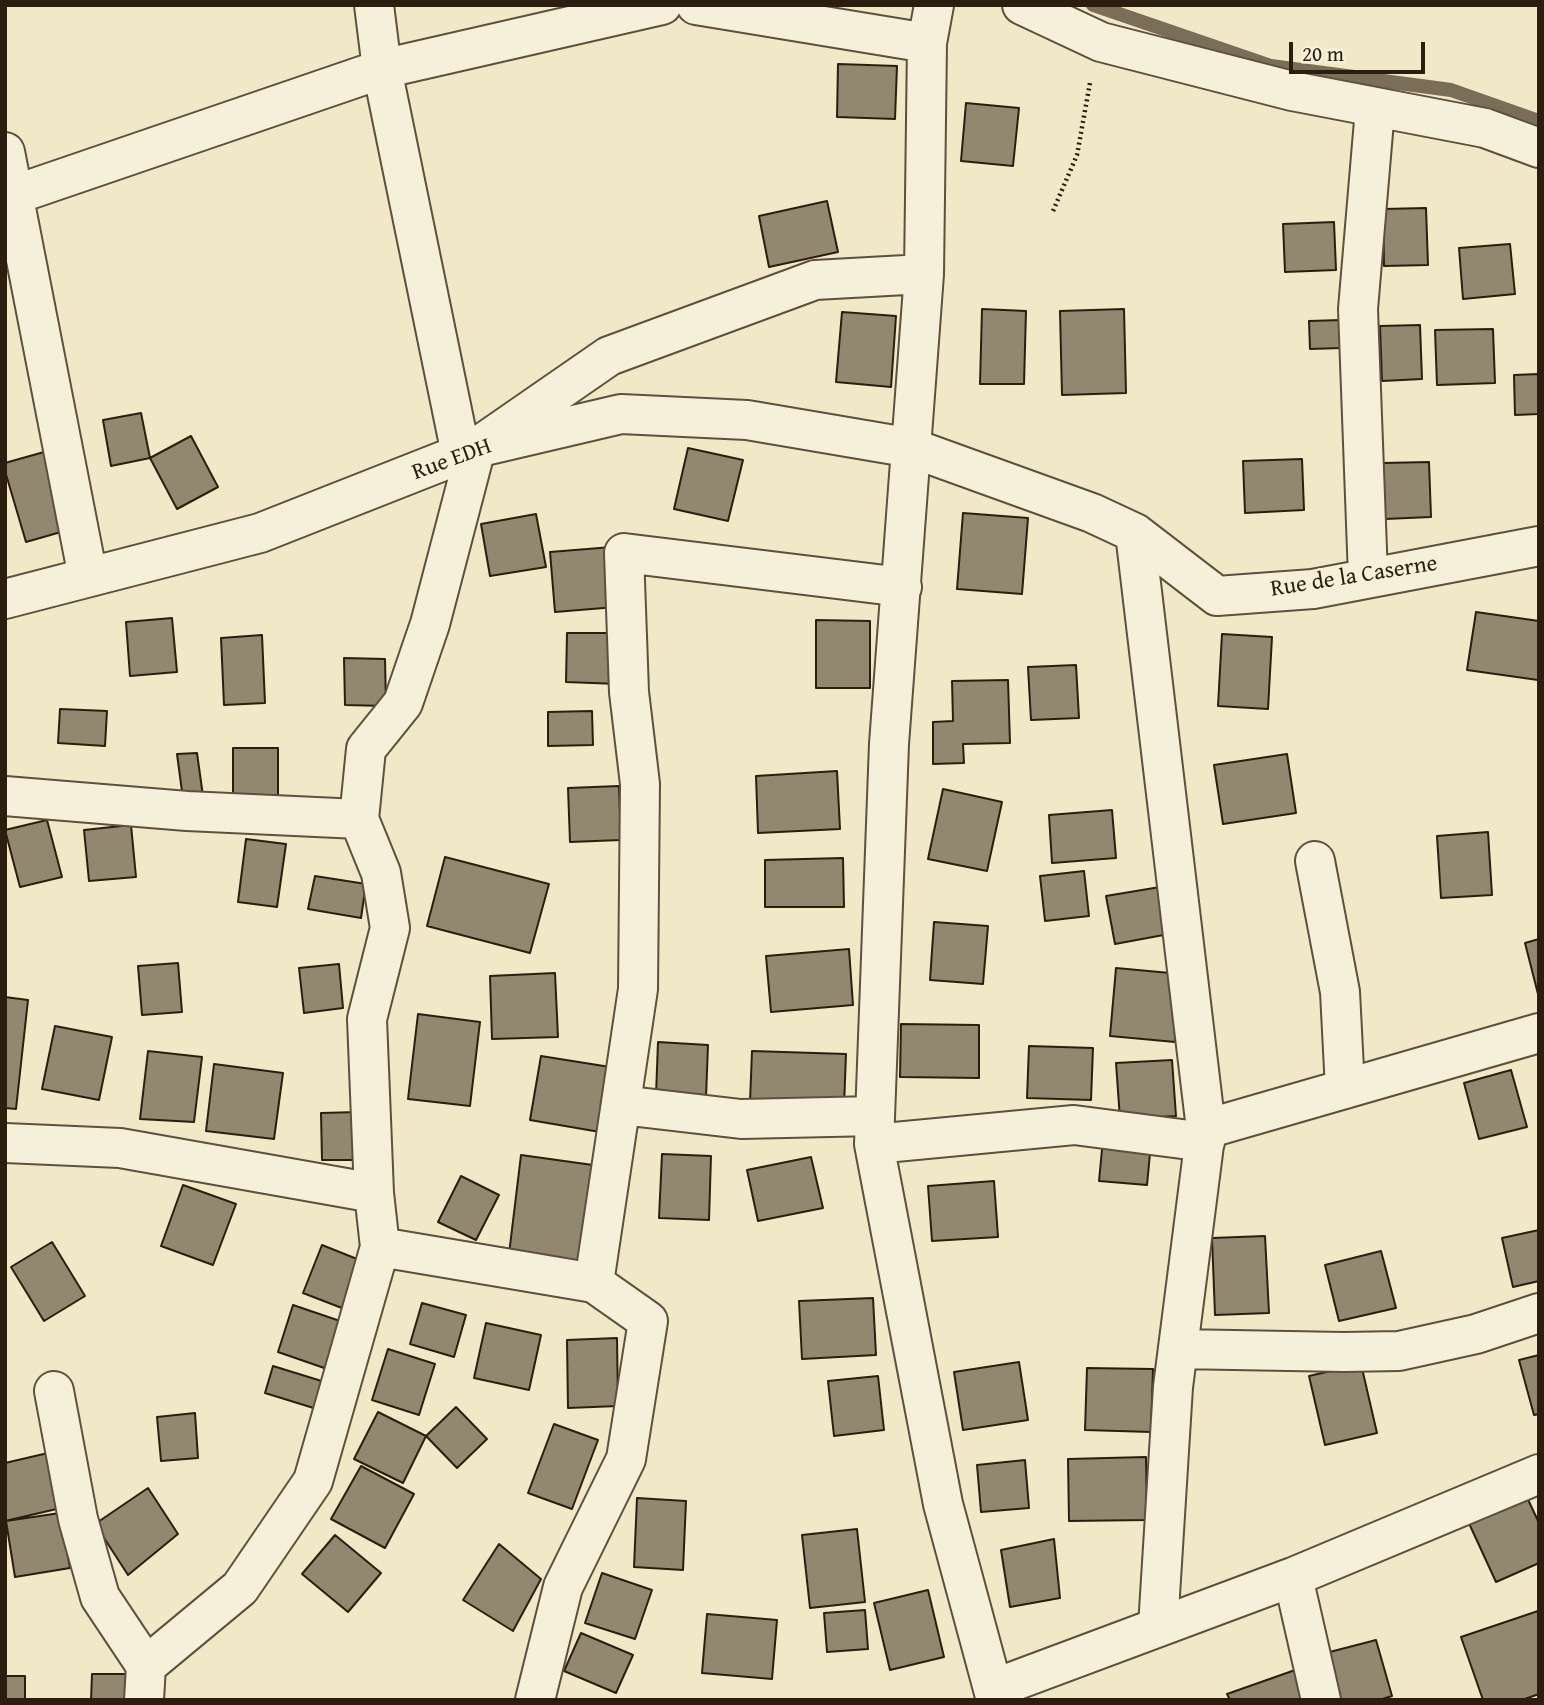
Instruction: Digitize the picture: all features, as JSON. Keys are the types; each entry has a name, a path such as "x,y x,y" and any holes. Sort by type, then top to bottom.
{"street":[{"path":"54,1391 78,1519 100,1597 145,1683 240,1588 313,1481 380,1247 374,1194 367,1019 390,928 381,873 359,818 366,749 403,703 430,624 468,451 382,69 374,5"},
{"path":"14,194 382,69 662,5"},
{"path":"696,5 927,43"},
{"path":"934,5 927,43 924,274 889,744 875,1130 943,1504 994,1694 1293,1577 1539,1474"},
{"path":"1022,5 1101,42 1292,91 1485,128 1539,148"},
{"path":"1367,578 1358,309 1375,109"},
{"path":"5,152 88,577"},
{"path":"468,451 609,356 815,280 924,274"},
{"name":"Rue EDH","path":"5,598 260,533 468,451 621,414 747,420 912,448"},
{"name":"Rue de la Caserne","path":"912,448 1092,513 1135,533 1217,596 1313,589 1539,546"},
{"path":"1135,533 1206,1135 1173,1387 1158,1628"},
{"path":"594,1283 638,989 640,784 629,692 624,553 902,587"},
{"path":"5,796 187,811 359,818"},
{"path":"1315,861 1340,992 1345,1089"},
{"path":"621,1105 741,1119 875,1130 1074,1125 1206,1135 1345,1089 1539,1033"},
{"path":"5,1143 120,1148 374,1194"},
{"path":"380,1247 594,1283 648,1321 626,1459 564,1587 535,1700"},
{"path":"1178,1349 1399,1351 1476,1334 1539,1313"},
{"path":"1293,1577 1321,1700"}],"path":[{"path":"1053,211 1077,155 1087,93 1101,42"}],"building":[{"path":"838,64 897,66 895,119 837,117"},
{"path":"966,103 1019,108 1013,166 961,161"},
{"path":"827,201 838,252 769,267 759,216"},
{"path":"1426,208 1428,265 1384,266 1383,209"},
{"path":"1334,222 1336,270 1285,272 1283,224"},
{"path":"1510,244 1515,294 1463,299 1459,248"},
{"path":"982,309 1026,311 1024,384 980,384"},
{"path":"1124,309 1126,393 1062,395 1060,311"},
{"path":"842,312 896,316 891,387 836,382"},
{"path":"1341,320 1342,348 1310,349 1309,321"},
{"path":"1420,325 1422,379 1382,381 1380,326"},
{"path":"1493,329 1495,383 1437,385 1435,330"},
{"path":"1539,374 1539,414 1515,415 1514,375"},
{"path":"141,413 150,458 111,466 103,420"},
{"path":"191,436 218,487 177,509 150,458"},
{"path":"688,448 743,460 728,521 674,509"},
{"path":"44,452 68,530 26,542 5,463"},
{"path":"1302,459 1304,510 1245,513 1243,461"},
{"path":"1429,462 1431,517 1385,519 1383,463"},
{"path":"963,513 1028,518 1022,594 957,589"},
{"path":"536,514 546,567 490,576 481,524"},
{"path":"612,547 616,607 555,612 550,552"},
{"path":"1476,612 1539,621 1538,680 1467,670"},
{"path":"172,618 177,672 130,676 126,622"},
{"path":"816,620 870,621 870,688 816,688"},
{"path":"567,633 619,633 618,684 566,682"},
{"path":"1222,634 1272,637 1268,709 1218,706"},
{"path":"262,635 265,703 224,705 221,638"},
{"path":"344,658 385,659 386,706 345,705"},
{"path":"1076,665 1079,718 1031,720 1028,667"},
{"path":"1008,680 1010,743 963,744 964,763 933,764 933,722 953,721 952,681"},
{"path":"60,709 107,711 105,746 58,743"},
{"path":"592,711 593,745 548,746 548,712"},
{"path":"233,748 278,748 278,802 233,802"},
{"path":"197,753 203,796 183,799 177,754"},
{"path":"1287,754 1296,813 1223,824 1214,765"},
{"path":"837,771 840,829 758,833 756,776"},
{"path":"619,786 621,840 570,842 568,788"},
{"path":"943,789 1002,802 987,871 928,859"},
{"path":"1112,810 1116,858 1052,863 1049,815"},
{"path":"47,820 62,877 20,887 5,830"},
{"path":"131,825 136,877 89,881 84,830"},
{"path":"1488,832 1492,895 1441,898 1437,836"},
{"path":"246,839 286,844 277,907 238,902"},
{"path":"445,857 549,884 530,953 427,926"},
{"path":"843,858 844,907 765,907 765,860"},
{"path":"1084,871 1089,916 1045,921 1040,876"},
{"path":"315,876 366,884 361,918 308,909"},
{"path":"1160,887 1169,934 1115,944 1106,896"},
{"path":"934,922 988,926 983,984 930,980"},
{"path":"1539,939 1539,998 1525,943"},
{"path":"849,949 853,1005 771,1012 766,956"},
{"path":"178,963 182,1012 142,1015 138,966"},
{"path":"339,964 343,1008 304,1013 299,968"},
{"path":"1116,968 1181,974 1175,1042 1110,1036"},
{"path":"555,973 558,1037 492,1039 490,976"},
{"path":"5,997 28,1000 16,1109 5,1108"},
{"path":"418,1014 480,1022 470,1106 408,1099"},
{"path":"901,1024 979,1025 979,1078 900,1077"},
{"path":"55,1026 112,1037 99,1100 42,1089"},
{"path":"658,1042 708,1045 706,1097 656,1095"},
{"path":"1029,1046 1093,1048 1091,1100 1027,1098"},
{"path":"148,1051 202,1057 194,1122 140,1119"},
{"path":"752,1051 846,1054 844,1106 750,1102"},
{"path":"541,1056 610,1067 600,1132 530,1120"},
{"path":"1172,1060 1176,1116 1120,1119 1116,1063"},
{"path":"214,1064 283,1073 274,1139 206,1131"},
{"path":"1511,1070 1527,1127 1479,1139 1464,1083"},
{"path":"358,1112 359,1160 322,1160 321,1113"},
{"path":"1103,1139 1151,1143 1147,1185 1099,1181"},
{"path":"662,1154 711,1156 709,1220 659,1218"},
{"path":"521,1155 600,1166 587,1264 509,1254"},
{"path":"811,1157 823,1208 758,1221 747,1170"},
{"path":"461,1176 499,1195 476,1240 438,1222"},
{"path":"994,1181 998,1237 932,1241 928,1186"},
{"path":"183,1185 236,1204 213,1265 161,1246"},
{"path":"1539,1230 1539,1281 1513,1287 1502,1238"},
{"path":"1265,1236 1269,1313 1215,1315 1212,1238"},
{"path":"52,1242 85,1296 44,1321 11,1267"},
{"path":"322,1245 367,1263 347,1310 303,1293"},
{"path":"1381,1251 1396,1308 1339,1321 1325,1265"},
{"path":"873,1298 876,1355 802,1359 799,1301"},
{"path":"422,1303 466,1315 454,1357 410,1344"},
{"path":"293,1305 346,1323 330,1370 278,1352"},
{"path":"486,1323 541,1335 529,1390 474,1378"},
{"path":"617,1338 618,1406 568,1408 567,1340"},
{"path":"388,1349 435,1364 419,1415 372,1400"},
{"path":"1539,1355 1539,1414 1534,1415 1519,1360"},
{"path":"1019,1362 1028,1420 963,1430 954,1372"},
{"path":"1361,1364 1377,1433 1325,1445 1309,1376"},
{"path":"273,1366 328,1383 320,1410 265,1393"},
{"path":"1087,1368 1153,1369 1151,1432 1085,1430"},
{"path":"878,1376 884,1430 834,1436 828,1381"},
{"path":"456,1407 487,1439 457,1468 426,1436"},
{"path":"378,1412 426,1436 403,1483 354,1459"},
{"path":"195,1413 198,1458 161,1461 157,1417"},
{"path":"554,1424 598,1440 572,1509 528,1493"},
{"path":"48,1453 61,1508 5,1521 5,1463"},
{"path":"1146,1457 1147,1520 1069,1521 1068,1459"},
{"path":"1025,1460 1029,1508 981,1512 977,1465"},
{"path":"361,1466 414,1494 385,1548 331,1519"},
{"path":"148,1488 178,1534 128,1575 95,1524"},
{"path":"1525,1493 1539,1523 1539,1563 1496,1582 1467,1519"},
{"path":"637,1498 686,1501 683,1570 634,1567"},
{"path":"60,1513 70,1568 15,1577 6,1521"},
{"path":"857,1529 865,1602 810,1608 802,1535"},
{"path":"335,1535 381,1573 348,1612 302,1574"},
{"path":"1054,1539 1060,1598 1010,1607 1001,1550"},
{"path":"499,1544 541,1579 513,1631 463,1600"},
{"path":"602,1573 652,1590 635,1639 585,1623"},
{"path":"928,1590 944,1657 890,1670 874,1603"},
{"path":"865,1610 868,1649 827,1652 824,1613"},
{"path":"1538,1611 1539,1694 1522,1700 1483,1700 1461,1637"},
{"path":"707,1614 777,1620 772,1679 702,1673"},
{"path":"581,1633 633,1655 616,1693 564,1671"},
{"path":"1376,1640 1392,1696 1379,1700 1335,1700 1322,1654"},
{"path":"1298,1669 1305,1700 1230,1700 1227,1694"},
{"path":"92,1674 135,1674 135,1700 91,1700"},
{"path":"5,1676 25,1676 25,1700 5,1700"}],"waterway":[{"path":"1093,5 1271,66 1451,90 1539,121"}]}
